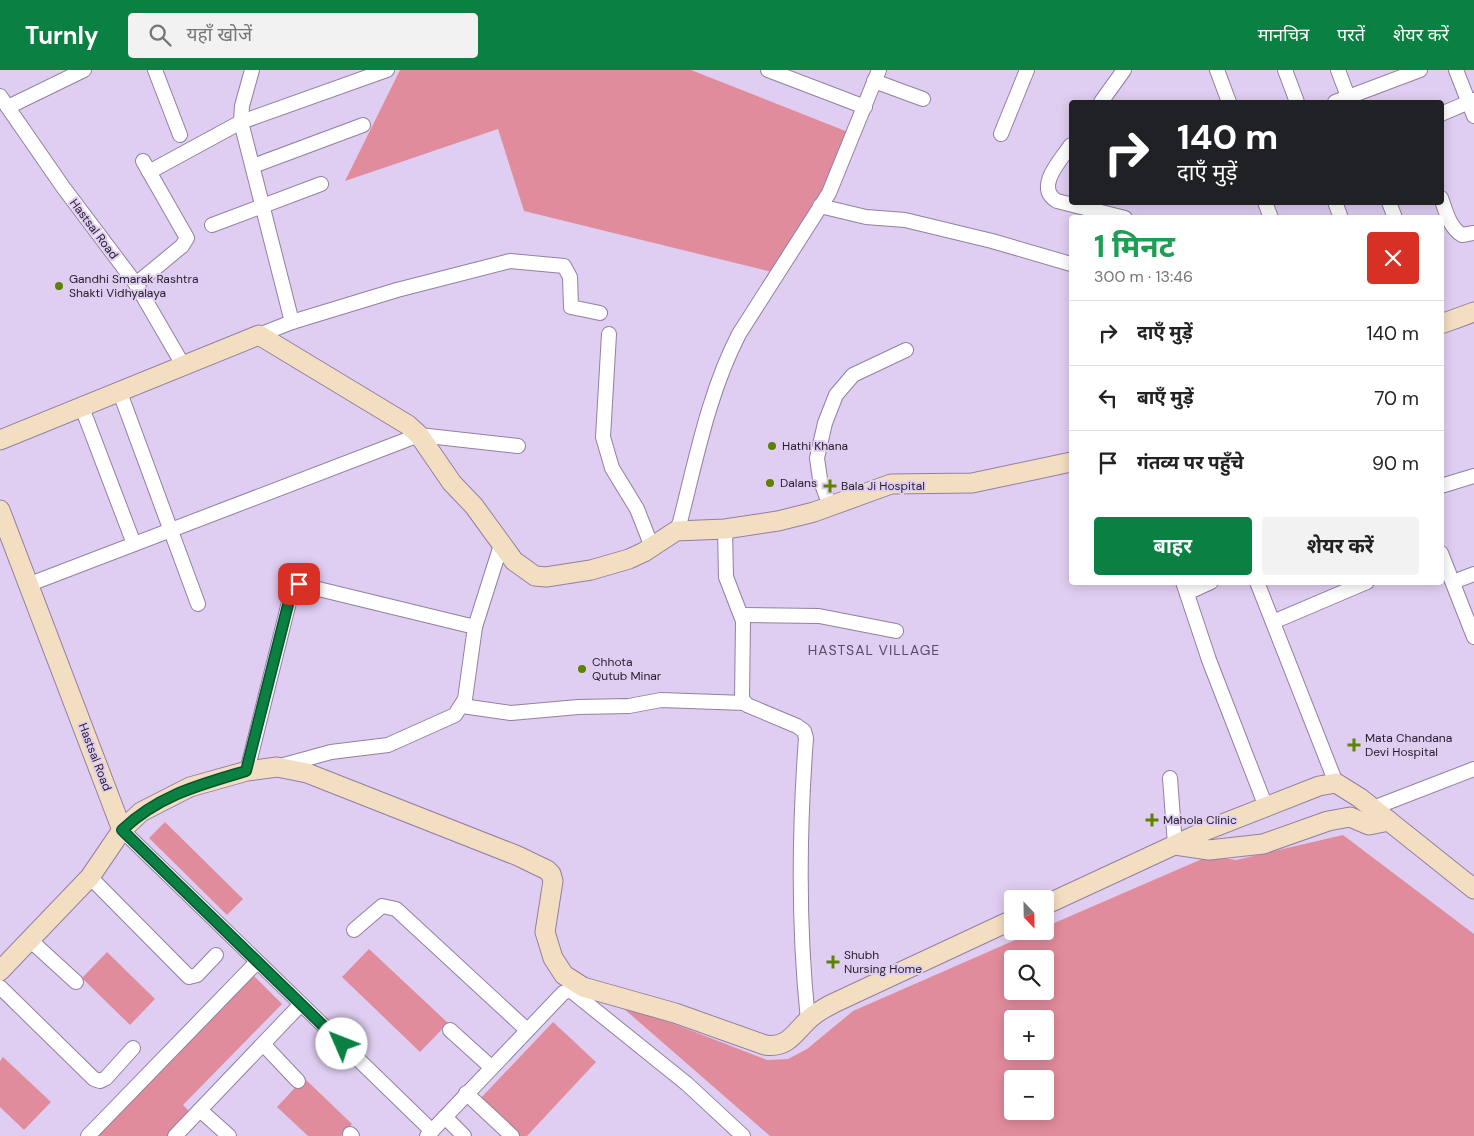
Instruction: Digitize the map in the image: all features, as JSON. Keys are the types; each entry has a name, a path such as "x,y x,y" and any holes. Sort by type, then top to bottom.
{"street":[{"path":"4,102 84,70"},
{"path":"155,70 180,135"},
{"path":"252,70 242,106 241,122 292,322"},
{"path":"136,284 182,246 187,238 146,166 241,122 387,70"},
{"path":"768,70 865,107"},
{"path":"1001,134 1027,70"},
{"path":"1102,100 1124,70"},
{"path":"1217,70 1228,100"},
{"path":"1285,70 1296,100"},
{"path":"1338,70 1345,100"},
{"path":"1347,100 1420,70"},
{"path":"1456,70 1471,102 1474,116"},
{"path":"676,531 718,382 729,354 739,334 836,179 876,76 923,99"},
{"name":"Hastsal Road","path":"4,102 63,187 136,284 182,365"},
{"path":"1444,113 1471,102"},
{"path":"252,166 363,125"},
{"path":"1069,148 1049,178 1047,188 1050,195 1057,200 1069,203"},
{"path":"212,225 321,184"},
{"path":"1076,205 1114,215"},
{"path":"1443,205 1450,224 1456,231 1462,235 1474,233"},
{"path":"820,206 866,217 905,220 992,241 1069,263"},
{"path":"0,440 119,390 292,322 397,290 519,260 564,266 569,272 571,307 600,313"},
{"path":"1444,323 1474,312"},
{"path":"259,334 408,425 419,435 452,483 474,506 501,545 524,569 535,576 546,577 615,563 652,547 676,531 724,528 785,520 891,484 972,483 1069,462"},
{"path":"609,334 603,437 612,468 637,509 652,547"},
{"path":"830,506 820,479 817,458 825,423 836,395 852,374 906,350"},
{"path":"119,390 198,604"},
{"path":"82,405 134,544"},
{"path":"30,584 419,435 518,446"},
{"path":"1444,485 1474,476"},
{"name":"Hastsal Road","path":"0,510 30,584 122,830"},
{"path":"724,528 726,577 731,595 742,615 744,630 741,696 745,703"},
{"path":"0,971 90,877 122,830 141,812 190,787 246,771 277,767 330,752 388,745 446,721 455,715 465,699 475,627 501,545"},
{"path":"1444,560 1471,619 1474,637"},
{"path":"1453,582 1474,574"},
{"path":"246,771 293,586 302,584 475,627"},
{"path":"1198,585 1185,588 1209,660 1266,807"},
{"path":"1258,585 1336,783"},
{"path":"1273,622 1360,585"},
{"path":"742,615 818,616 896,631"},
{"path":"462,706 510,713 578,707 629,706 661,700 745,703 797,726 804,731 806,738 800,830 802,960 808,1020"},
{"path":"277,767 307,772 518,856 547,870 551,874 553,881 544,925 548,948 564,975 576,988 688,1084 743,1136"},
{"path":"1373,808 1474,769"},
{"path":"1170,778 1175,845"},
{"path":"1054,901 1175,845 1319,786 1336,783 1350,790 1474,889"},
{"path":"1175,845 1209,850 1264,844 1328,821 1350,818 1369,825 1389,821"},
{"path":"122,830 301,1004 429,1133 527,1030 576,988"},
{"path":"90,877 190,977 197,975 216,955"},
{"path":"354,930 382,906 396,909 527,1030"},
{"path":"576,988 676,1013 737,1036 774,1046 788,1042 819,1011 847,996 1004,924"},
{"path":"30,940 76,982"},
{"path":"88,1136 257,962"},
{"path":"0,987 94,1079 100,1081 106,1078 133,1048"},
{"path":"175,1136 301,1004"},
{"path":"450,1030 491,1067"},
{"path":"263,1044 298,1081"},
{"path":"466,1094 512,1136"},
{"path":"200,1110 229,1136"},
{"path":"445,1116 464,1136"}],"shaded area":[{"path":"400,70 691,70 848,132 832,183 772,272 524,211 498,129 345,181"},
{"path":"165,822 243,899 227,915 149,838"},
{"path":"1343,835 1474,934 1474,1136 770,1136 615,1001 767,1060 788,1059 807,1049 853,1011 1015,940 1054,940 1054,923 1209,856 1236,860"},
{"path":"369,949 448,1023 420,1052 342,977"},
{"path":"107,952 155,999 130,1025 82,978"},
{"path":"246,968 282,1004 183,1105 196,1118 178,1136 81,1136"},
{"path":"553,1022 596,1062 527,1136 517,1136 479,1100"},
{"path":"3,1057 51,1102 24,1130 0,1107 0,1061"},
{"path":"304,1078 352,1124 341,1136 308,1136 277,1107"}],"place":[{"name":"Gandhi Smarak Rashtra Shakti Vidhyalaya","path":"59,286"},
{"name":"Hathi Khana","path":"772,446"},
{"name":"Dalans","path":"770,483"},
{"name":"Bala Ji Hospital","path":"830,486"},
{"name":"Chhota Qutub Minar","path":"582,669"},
{"name":"Mata Chandana Devi Hospital","path":"1354,745"},
{"name":"Mahola Clinic","path":"1152,820"},
{"name":"Shubh Nursing Home","path":"833,962"}],"district":[{"name":"HASTSAL VILLAGE","path":"874,650"}],"route":[{"path":"299,584 293,586 292,589 246,771 190,787 141,812 122,830 342,1044"}]}
